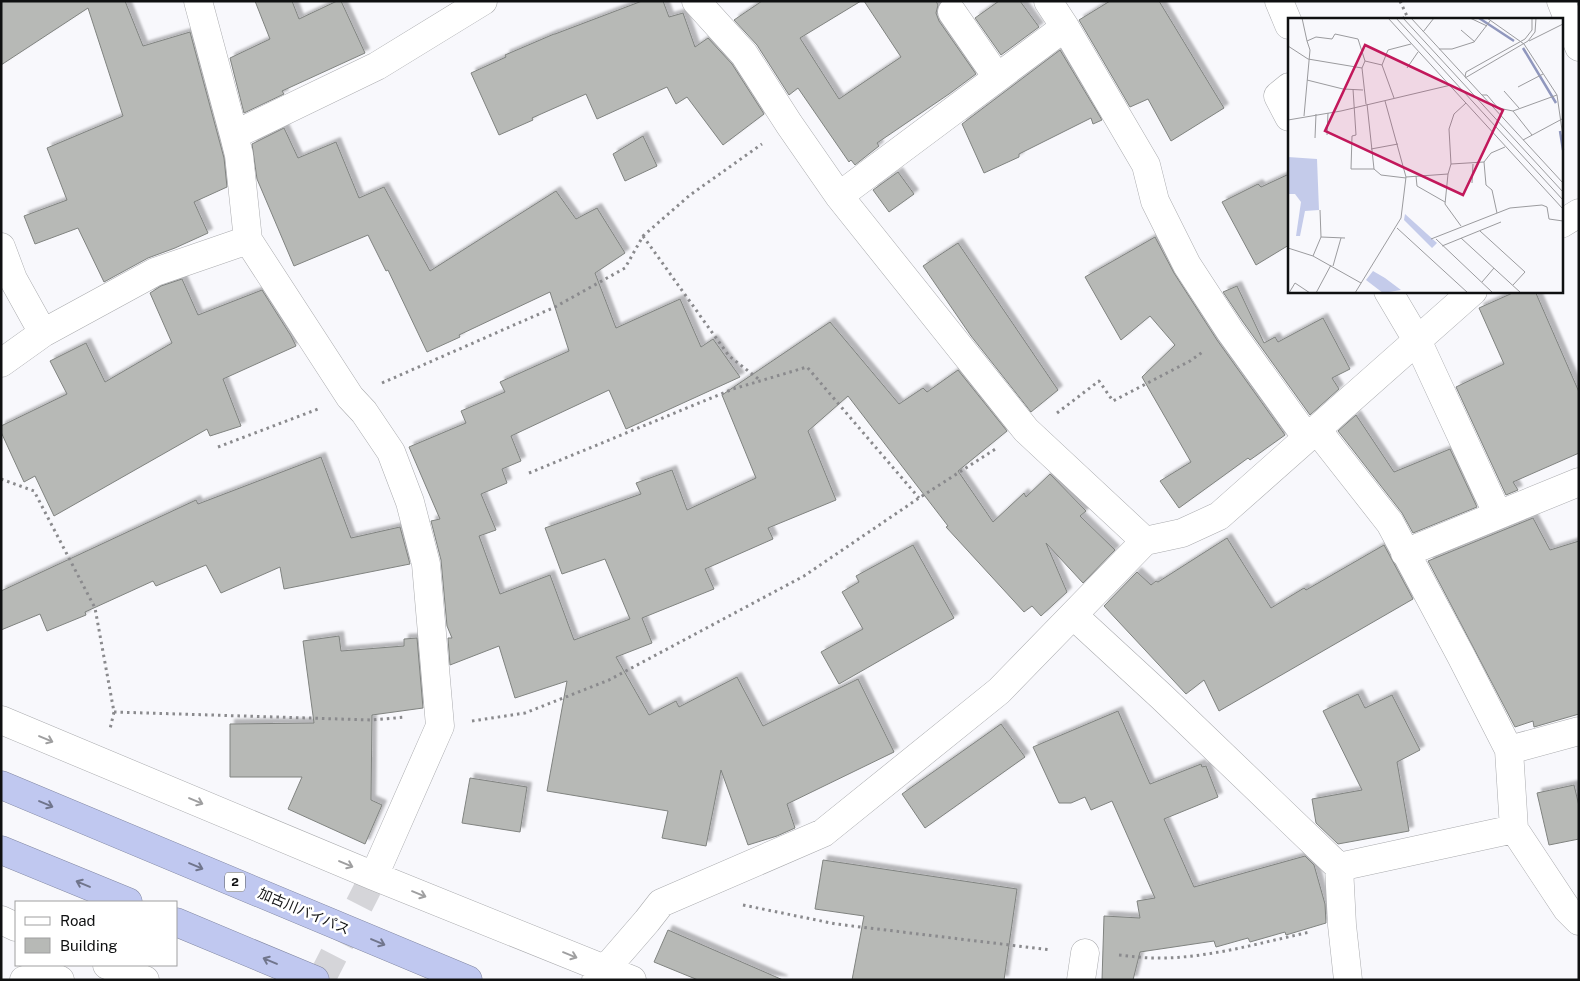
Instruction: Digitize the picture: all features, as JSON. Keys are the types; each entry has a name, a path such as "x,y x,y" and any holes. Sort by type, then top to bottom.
{"highway":[{"name":"加古川バイパス","path":"1,785 468,980"},
{"path":"1,850 126,901"},
{"path":"178,923 315,980"}],"street":[{"path":"198,1 239,155 248,240 350,397 364,412 391,452 410,502 426,564 439,721 374,876"},
{"path":"234,135 377,66 483,1"},
{"path":"696,1 744,54 789,124 839,196 1028,432 1145,541"},
{"path":"1048,1 1065,26 1146,165 1155,201 1187,265 1230,331 1312,434 1390,524 1509,750 1514,829 1567,909 1579,921"},
{"path":"1279,1 1288,23"},
{"path":"1561,1 1579,47"},
{"path":"952,12 997,77"},
{"path":"839,196 1065,26"},
{"path":"1288,88 1278,96 1288,115"},
{"path":"1562,223 1579,213"},
{"path":"1,363 43,334 155,272 248,240"},
{"path":"1,247 13,279 43,334"},
{"path":"1389,292 1417,340 1498,515"},
{"path":"600,974 647,921 661,902 823,833 998,691 1145,541 1182,533 1220,516 1472,292"},
{"path":"1405,553 1579,482"},
{"path":"1074,615 1339,867 1342,925 1348,980"},
{"path":"1,720 374,876 600,974 632,980"},
{"path":"1509,750 1579,731"},
{"path":"1339,867 1514,829"},
{"path":"1,920 15,927"},
{"path":"1080,980 1085,953"},
{"path":"110,966 145,980"},
{"path":"24,980 46,973 60,980"}],"path":[{"path":"1400,1 1407,16 1404,18"},
{"path":"218,447 350,397 555,307 625,268 643,236 690,195 789,124"},
{"path":"643,236 730,356 762,382"},
{"path":"114,712 439,721 525,713 609,680 804,576 919,498 1028,432 1099,381 1113,401 1190,361 1230,331"},
{"path":"529,472 733,389 762,382 807,367 919,498"},
{"path":"1,479 34,491 95,608 114,712 108,736"},
{"path":"697,886 713,899 836,924 1085,953 1154,958 1198,955 1342,925"}],"building":[{"path":"1,1 125,1 143,46 190,32 224,158 227,187 194,202 208,233 148,258 104,282 78,228 35,244 24,216 67,200 47,148 123,116 88,8 1,65"},
{"path":"255,1 292,1 299,19 337,1 341,1 365,53 282,91 284,94 244,113 230,58 270,39"},
{"path":"642,1 663,1 669,17 683,13 695,47 708,38 732,64 764,114 723,145 687,97 676,104 667,87 597,119 586,94 499,135 471,73 506,57 505,55 554,34"},
{"path":"762,1 861,1 800,38 839,99 901,57 864,1 936,1 938,5 936,13 939,21 976,74 877,143 879,146 855,165 851,160 849,162 798,88 789,95 757,45 734,20"},
{"path":"999,1 1020,1 1039,27 1001,55 975,18"},
{"path":"1110,1 1159,1 1224,108 1171,141 1148,99 1130,107 1079,20"},
{"path":"1060,50 1102,120 1093,124 1091,118 1019,154 1019,157 984,173 962,124"},
{"path":"284,128 298,158 336,142 359,198 384,187 430,271 556,191 576,219 597,208 625,253 595,273 616,328 680,299 701,347 713,339 740,377 626,429 609,390 511,436 521,461 502,469 507,483 481,494 496,530 479,536 500,594 550,575 574,640 630,619 605,559 562,574 545,528 641,494 636,483 672,470 687,510 756,478 722,395 830,322 899,404 923,388 927,392 958,370 1007,431 958,471 993,522 1024,493 1026,497 1050,474 1086,511 1080,516 1115,550 1083,583 1046,543 1067,592 1041,616 1032,606 1024,612 946,527 948,526 848,396 808,431 836,500 768,528 773,539 705,569 714,589 642,618 652,643 616,657 649,715 676,701 679,707 737,677 763,726 858,679 894,752 787,804 795,828 748,845 721,770 706,846 662,838 668,811 547,791 567,681 515,698 499,646 450,665 448,638 452,638 447,626 441,560 431,521 440,519 409,447 466,423 461,411 505,392 500,382 569,351 550,292 427,352 388,270 386,271 368,235 294,266 257,179 252,144"},
{"path":"643,136 657,166 625,181 613,154"},
{"path":"898,172 914,194 889,212 873,190"},
{"path":"1288,174 1288,246 1256,265 1222,202 1258,184 1261,187"},
{"path":"1155,237 1174,273 1217,340 1285,435 1250,460 1248,458 1179,508 1160,481 1191,462 1142,377 1175,345 1150,316 1121,340 1085,277"},
{"path":"958,243 1058,390 1031,412 971,336 923,266"},
{"path":"182,279 198,315 262,290 296,346 223,379 241,426 210,436 207,429 54,516 35,476 24,482 1,432 1,426 67,394 50,361 86,343 105,382 172,343 150,293 161,286"},
{"path":"1237,286 1264,343 1275,337 1278,342 1323,318 1350,369 1332,378 1339,389 1310,415 1223,292"},
{"path":"1515,292 1535,292 1579,392 1579,453 1513,482 1518,490 1506,495 1456,387 1504,364 1479,308"},
{"path":"1356,415 1394,472 1450,449 1477,507 1413,533 1402,513 1338,431"},
{"path":"321,457 351,538 400,527 410,564 284,589 280,567 221,593 206,565 156,586 153,581 85,612 86,615 47,631 40,614 1,630 1,591 196,500 198,504"},
{"path":"1533,518 1550,550 1579,541 1579,714 1534,727 1533,721 1515,727 1428,561"},
{"path":"1227,538 1271,608 1384,545 1413,599 1219,711 1204,680 1186,694 1104,606 1137,572 1151,585"},
{"path":"913,545 954,618 839,684 821,652 863,629 842,592 859,582 856,576"},
{"path":"339,636 341,651 404,646 404,639 417,638 423,708 372,715 371,800 382,805 365,844 288,809 302,777 230,777 230,724 314,723 303,641"},
{"path":"1358,694 1365,708 1392,695 1420,750 1397,762 1409,831 1338,844 1316,823 1312,799 1362,790 1323,711"},
{"path":"1118,711 1150,784 1201,764 1202,767 1206,766 1218,797 1164,819 1194,887 1305,856 1314,865 1325,904 1326,923 1286,935 1285,932 1250,942 1248,938 1216,947 1214,941 1140,952 1133,980 1102,980 1104,916 1140,918 1137,901 1155,898 1112,801 1091,810 1085,797 1071,803 1059,803 1033,747"},
{"path":"1001,724 1025,757 925,828 902,794"},
{"path":"470,778 527,787 520,832 462,823"},
{"path":"1574,785 1579,806 1579,839 1549,845 1537,793"},
{"path":"823,860 1017,889 1004,980 852,980 864,916 815,909"},
{"path":"668,930 783,980 698,980 654,962"}],"tunnel":[{"path":"321,980 374,876"}]}
